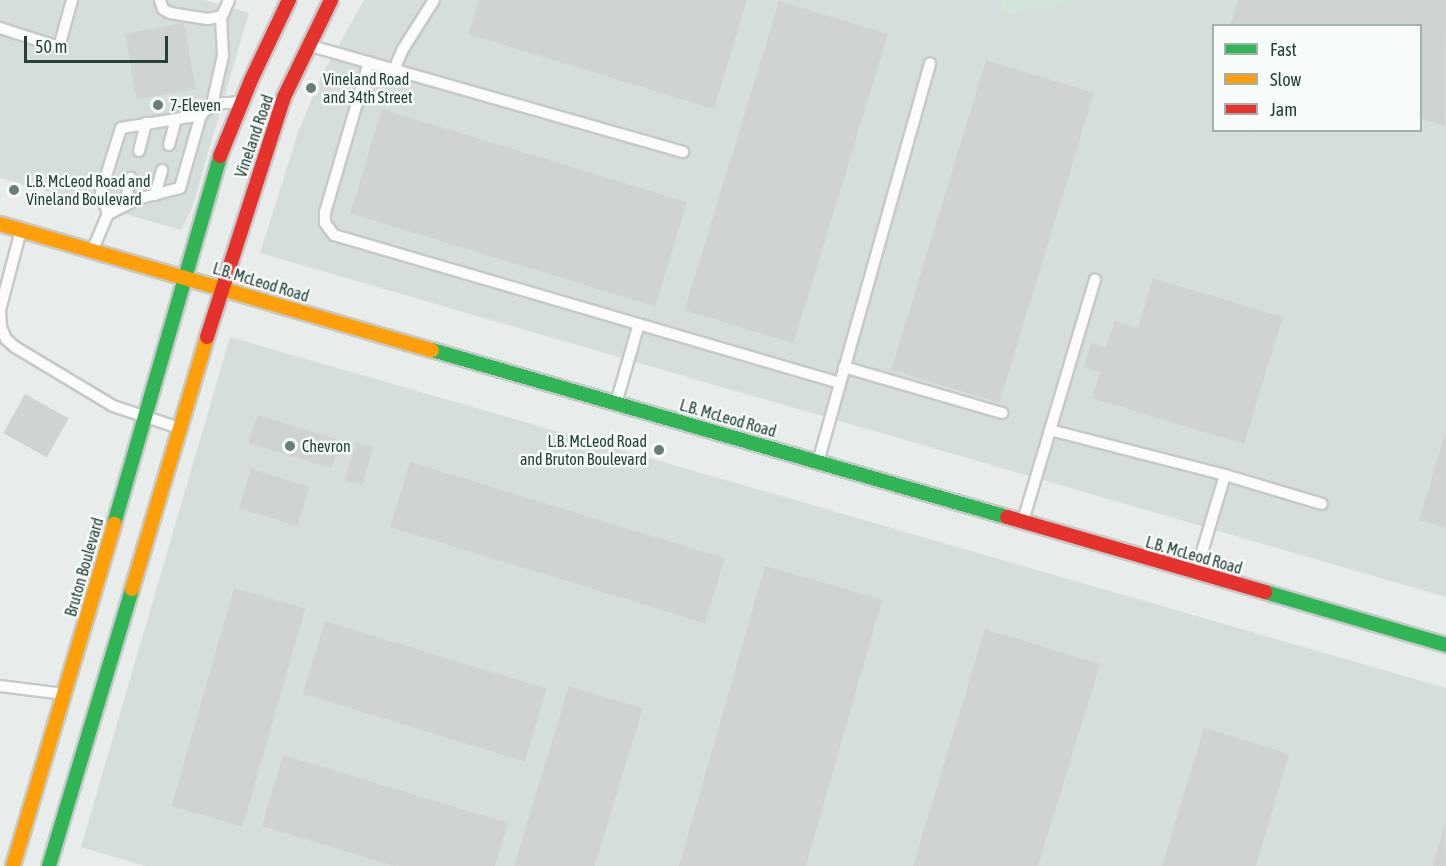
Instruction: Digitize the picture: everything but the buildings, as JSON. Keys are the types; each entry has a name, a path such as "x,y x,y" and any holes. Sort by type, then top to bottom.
{"street":[{"name":"Vineland Road","path":"187,277 219,160 243,101 290,0"},
{"name":"Vineland Road","path":"222,287 284,97 331,0"},
{"name":"L.B. McLeod Road","path":"0,224 1446,645"},
{"name":"Bruton Boulevard","path":"13,866 187,277"},
{"path":"49,866 222,287"}],"lane":[{"path":"0,28 59,46 72,0"},
{"path":"160,0 163,9 185,18 221,17"},
{"path":"108,214 124,206 180,188 201,115 212,104 223,56 221,17 229,0"},
{"path":"394,70 413,30 434,0"},
{"path":"308,45 683,152"},
{"path":"369,62 325,212 326,223 334,235 840,383"},
{"path":"818,462 930,63"},
{"path":"212,104 243,101"},
{"path":"93,250 108,214 101,192 122,128 201,115"},
{"path":"169,145 176,119"},
{"path":"139,151 146,123"},
{"path":"155,195 162,170"},
{"path":"124,206 131,178"},
{"path":"21,230 0,310 1,327 6,339 15,347 113,406 180,428"},
{"path":"1023,522 1095,280"},
{"path":"616,403 639,324"},
{"path":"844,367 1002,413"},
{"path":"1050,430 1225,475 1322,504"},
{"path":"1195,573 1225,475"},
{"path":"0,686 64,694"}],"shaded area":[{"path":"0,0 205,0 249,13 192,208 181,230 0,178"},
{"path":"364,0 1446,0 1446,597 260,253 298,132 321,77"},
{"path":"230,337 1446,688 1446,866 145,866 81,847"}],"green space":[{"path":"1000,0 1074,0 1049,7 1006,14"}],"traffic: fast":[{"path":"114,524 220,156"},
{"path":"432,350 1007,517"},
{"path":"49,866 132,589"},
{"path":"1265,592 1446,645"}],"traffic: slow":[{"path":"0,224 432,350"},
{"path":"132,589 207,337"},
{"path":"13,866 114,524"}],"traffic: jam":[{"path":"220,156 251,80 289,0"},
{"path":"207,337 284,97 331,0"},
{"path":"1007,517 1265,592"}],"place":[{"name":"Vineland Road and 34th Street","path":"311,88"},
{"name":"7-Eleven","path":"158,105"},
{"name":"L.B. McLeod Road and Vineland Boulevard","path":"14,190"},
{"name":"Chevron","path":"290,446"},
{"name":"L.B. McLeod Road and Bruton Boulevard","path":"659,450"}]}
